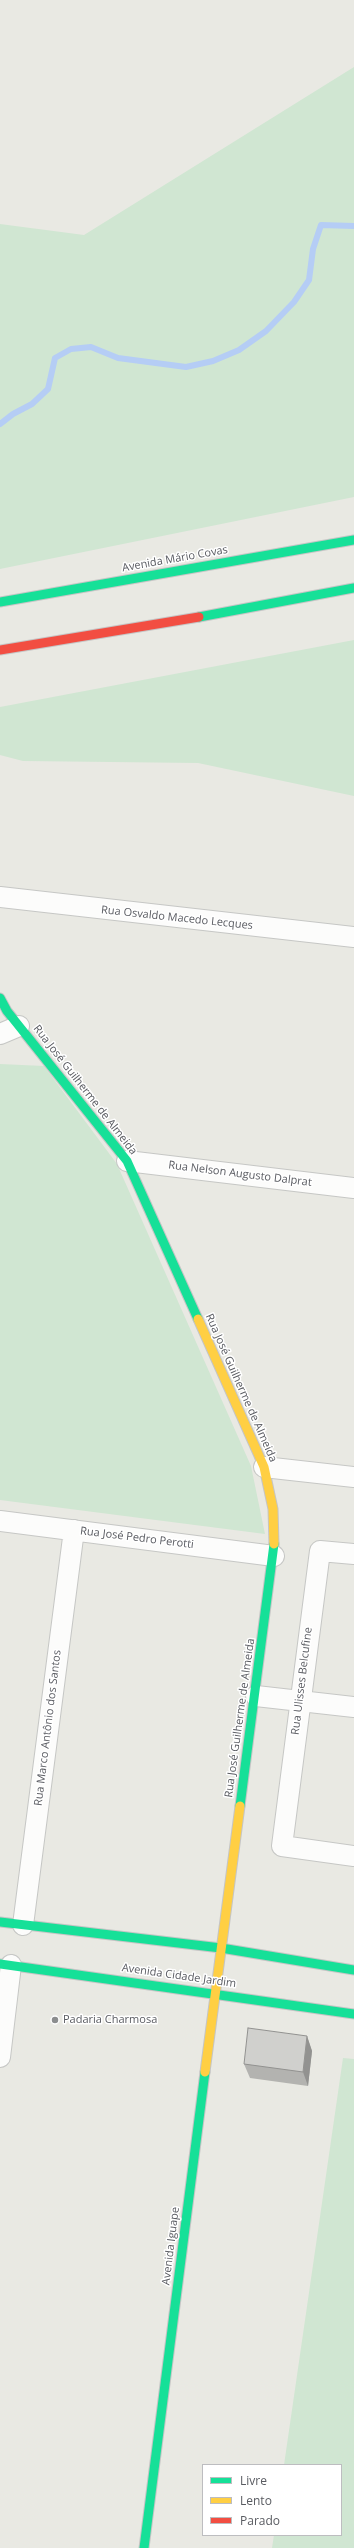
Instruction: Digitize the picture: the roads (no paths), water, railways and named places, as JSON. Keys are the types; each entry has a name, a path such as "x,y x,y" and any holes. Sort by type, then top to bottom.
{"main road":[{"name":"Avenida Mário Covas","path":"0,602 354,540"},
{"path":"0,650 139,629 354,588"},
{"path":"46,652 139,629"},
{"name":"Rua José Guilherme de Almeida","path":"0,998 9,1015 127,1161 264,1467 273,1509 274,1556 221,1948"},
{"path":"0,1922 221,1948 354,1970"},
{"name":"Avenida Iguape","path":"144,2548 221,1948"},
{"name":"Avenida Cidade Jardim","path":"6,1965 216,1993 354,2014"}],"street":[{"name":"Rua Osvaldo Macedo Lecques","path":"3,899 354,937"},
{"path":"0,1034 9,1015"},
{"name":"Rua Nelson Augusto Dalprat","path":"127,1161 354,1188"},
{"path":"264,1467 354,1477"},
{"name":"Rua José Pedro Perotti","path":"0,1521 274,1556"},
{"name":"Rua Marco Antônio dos Santos","path":"23,1925 74,1530"},
{"name":"Rua Ulisses Belcufine","path":"354,1554 320,1551 282,1846 354,1856"},
{"path":"256,1696 354,1707"},
{"path":"0,2057 6,1965"}],"waterway":[{"path":"0,424 13,414 32,404 48,389 55,358 71,349 91,347 118,358 186,367 213,361 239,350 266,331 294,302 309,280 313,249 321,225 354,226"}],"place":[{"name":"Padaria Charmosa","path":"55,2020"}]}
